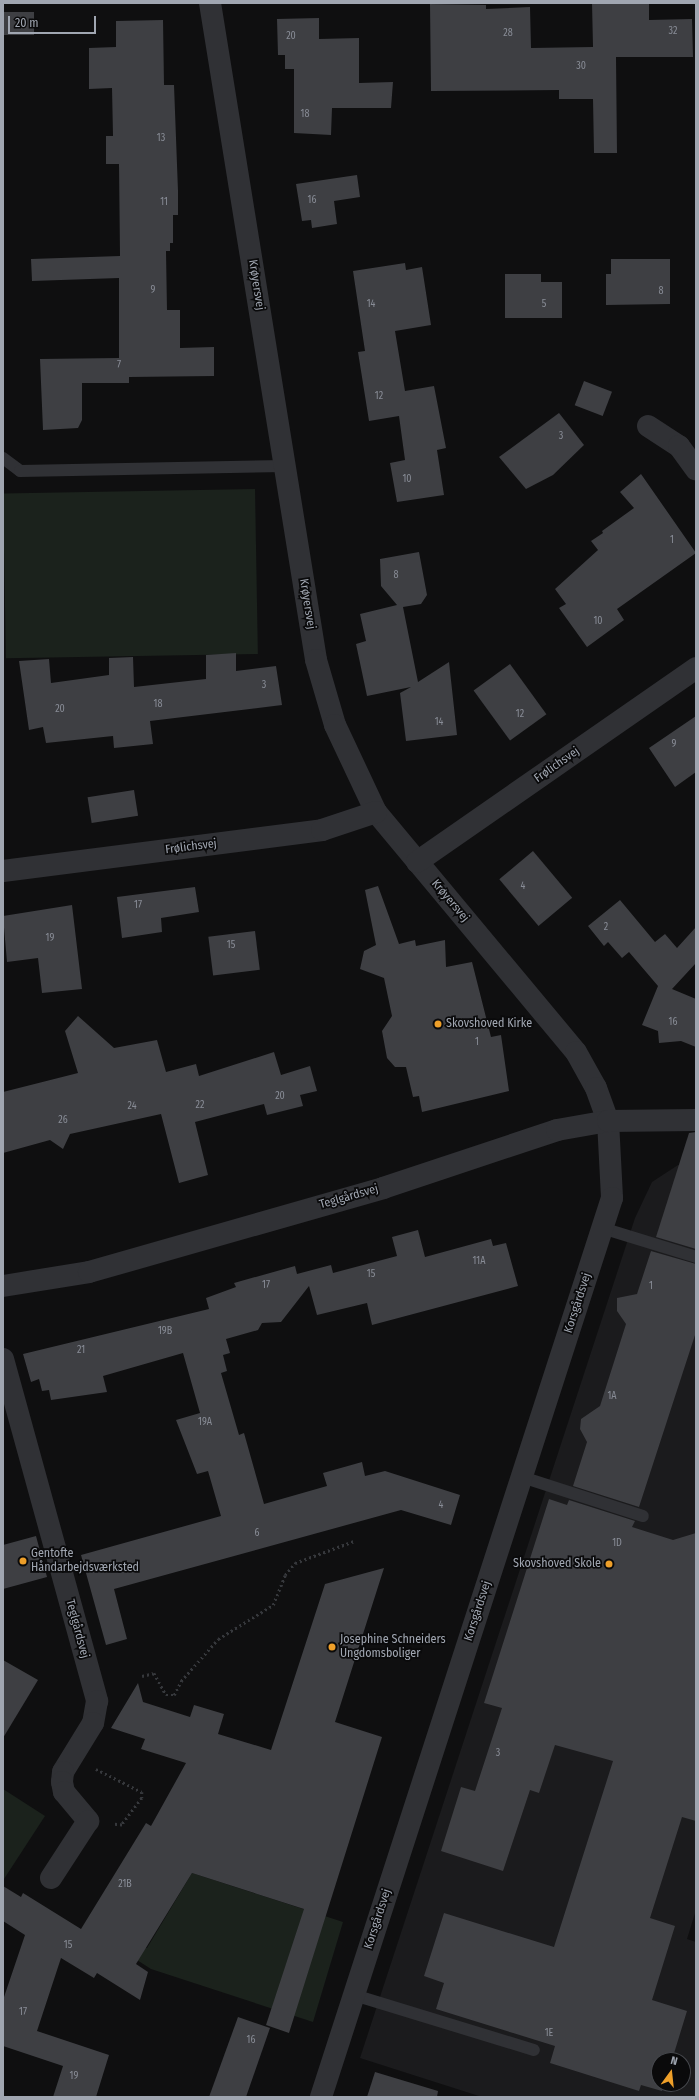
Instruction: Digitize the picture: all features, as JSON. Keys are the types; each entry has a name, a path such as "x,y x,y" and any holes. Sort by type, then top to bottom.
{"street":[{"name":"Krøyersvej","path":"210,3 316,660 335,725 376,812 576,1052 596,1088 608,1121"},
{"path":"648,426 679,446 696,469"},
{"name":"Frølichsvej","path":"417,862 696,668"},
{"name":"Frølichsvej","path":"3,871 322,830 376,812"},
{"name":"Teglgårdsvej","path":"3,1286 89,1272 383,1188 557,1130 608,1121 696,1120"},
{"name":"Korsgårdsvej","path":"321,2097 612,1198 608,1121"},
{"name":"Teglgårdsvej","path":"3,1359 97,1701 93,1723 73,1755 62,1782 64,1792 88,1821"},
{"path":"51,1878 88,1821"}],"lane":[{"path":"3,458 20,471 285,466"},
{"path":"602,1228 696,1257"},
{"path":"522,1477 643,1516"},
{"path":"354,1995 534,2050"}],"path":[{"path":"142,1676 154,1673 166,1695 174,1695 181,1681 218,1639 273,1605 285,1575 295,1563 354,1541"},
{"path":"73,1755 142,1792 142,1798 122,1825 88,1821"}],"shaded area":[{"path":"255,489 258,654 6,658 3,493"},
{"name":"Skovshoved Skole","path":"678,1165 696,1166 696,1910 687,1939 696,1942 696,2097 482,2097 360,2058 635,1218 652,1182"},
{"path":"3,1789 45,1816 4,1879 3,1879"},
{"path":"192,1873 343,1922 313,2022 151,1969 126,1953 129,1949 147,1948"}],"building":[{"path":"592,3 649,3 649,20 692,19 693,57 616,57 617,153 594,153 593,99 559,99 559,90 431,91 430,4 486,5 486,9 530,7 531,48 593,47"},
{"path":"3,12 34,12 34,35 3,35"},
{"path":"319,18 319,39 359,38 359,83 393,82 391,108 332,108 331,135 294,133 294,69 285,69 285,55 278,55 277,19"},
{"path":"163,20 164,85 174,85 178,191 178,215 173,215 173,243 170,243 170,251 166,251 167,310 180,310 180,348 214,347 214,376 129,377 129,383 82,383 82,420 78,428 43,430 40,359 119,358 119,278 32,281 31,259 120,256 119,164 106,164 106,136 113,136 112,88 89,89 89,48 116,47 116,21"},
{"path":"357,175 360,197 334,201 337,224 312,228 311,220 302,221 296,184"},
{"path":"611,259 670,259 670,304 606,305 606,274 611,274"},
{"path":"405,263 406,270 422,267 431,325 395,331 405,391 434,386 446,448 437,450 444,495 397,502 390,463 405,460 399,416 369,421 358,352 365,351 353,271"},
{"path":"505,274 541,274 541,282 562,282 562,318 505,318"},
{"path":"584,381 612,392 603,416 575,405"},
{"path":"559,413 584,445 553,475 526,489 499,457"},
{"path":"641,474 696,553 617,609 624,620 587,647 559,608 566,604 555,589 598,550 591,541 603,533 602,531 634,508 620,492"},
{"path":"419,552 427,595 421,604 403,607 418,682 449,662 457,735 406,741 400,693 411,687 367,696 356,644 366,641 360,614 397,605 381,586 380,559"},
{"path":"236,653 236,671 276,666 282,705 150,721 153,744 114,748 113,736 46,743 43,727 29,730 19,661 49,659 51,683 109,675 109,658 133,657 134,687 206,679 206,655"},
{"path":"510,664 546,714 510,741 474,690"},
{"path":"696,716 696,772 675,787 649,748"},
{"path":"134,790 138,816 92,823 88,797"},
{"path":"533,851 572,898 539,926 499,879"},
{"name":"Skovshoved Kirke","path":"378,886 399,944 415,940 416,946 445,940 446,967 472,962 491,1037 501,1035 509,1091 422,1112 419,1096 413,1097 406,1067 395,1067 387,1058 382,1031 392,1016 384,978 360,969 364,951 376,945 365,890"},
{"path":"195,887 199,912 161,918 162,932 122,938 117,897"},
{"path":"620,900 655,942 665,934 677,948 696,927 696,963 672,989 696,999 696,1047 681,1041 659,1043 658,1031 642,1025 658,986 629,952 622,958 608,942 604,946 588,926"},
{"path":"72,905 82,989 42,993 38,958 7,962 3,916"},
{"path":"255,931 260,970 213,975 208,937"},
{"path":"78,1016 114,1048 157,1040 166,1072 196,1064 199,1076 274,1052 281,1075 310,1066 317,1091 300,1095 303,1106 267,1115 264,1104 195,1122 208,1175 179,1183 161,1114 70,1134 63,1149 50,1140 3,1153 3,1092 78,1073 65,1031"},
{"path":"696,1132 696,1249 656,1237 689,1133"},
{"path":"418,1230 425,1257 491,1239 493,1246 506,1243 518,1286 372,1325 367,1303 317,1315 309,1286 281,1322 262,1323 258,1330 226,1339 230,1353 223,1355 227,1371 221,1373 239,1435 244,1433 264,1504 327,1486 323,1473 362,1462 365,1476 385,1471 460,1495 451,1525 401,1510 114,1589 127,1639 106,1645 81,1555 221,1516 208,1471 197,1474 176,1420 200,1413 183,1353 103,1376 107,1392 51,1400 49,1390 42,1391 39,1379 31,1382 23,1354 209,1309 206,1298 236,1287 234,1283 295,1266 297,1274 331,1265 333,1273 397,1256 392,1237"},
{"path":"651,1251 696,1264 696,1332 639,1507 573,1486 587,1442 580,1429 581,1419 600,1406 626,1324 617,1311 617,1298 637,1294"},
{"path":"549,1499 567,1505 569,1500 635,1521 632,1527 673,1540 696,1533 696,1821 682,1817 650,1918 675,1926 652,2000 687,2011 674,2052 651,2052 651,2088 641,2085 639,2091 550,2063 555,2046 436,2009 444,1983 424,1976 444,1913 554,1947 613,1761 555,1745 539,1793 530,1790 503,1871 441,1851 461,1787 475,1791 502,1708 484,1703"},
{"name":"Gentofte Håndarbejdsværksted","path":"36,1536 47,1577 3,1589 3,1545"},
{"path":"384,1568 335,1722 382,1737 289,2033 266,2025 304,1909 192,1873 136,1964 148,1972 140,2000 97,1973 94,1978 61,1958 37,2031 109,2055 96,2097 53,2097 63,2066 3,2046 3,2000 25,1935 3,1921 3,1886 21,1897 23,1893 81,1929 146,1823 151,1826 186,1763 141,1749 145,1739 111,1728 138,1683 143,1702 190,1717 194,1705 224,1714 218,1734 271,1750 325,1584"},
{"path":"3,1660 38,1680 3,1738"},
{"path":"238,2017 270,2028 246,2097 209,2097"},
{"path":"375,2072 438,2091 437,2097 367,2097"}],"place":[{"name":"Skovshoved Kirke","path":"438,1024"},
{"name":"Gentofte Håndarbejdsværksted","path":"23,1561"},
{"name":"Skovshoved Skole","path":"609,1564"},
{"name":"Josephine Schneiders Ungdomsboliger","path":"332,1647"}]}
